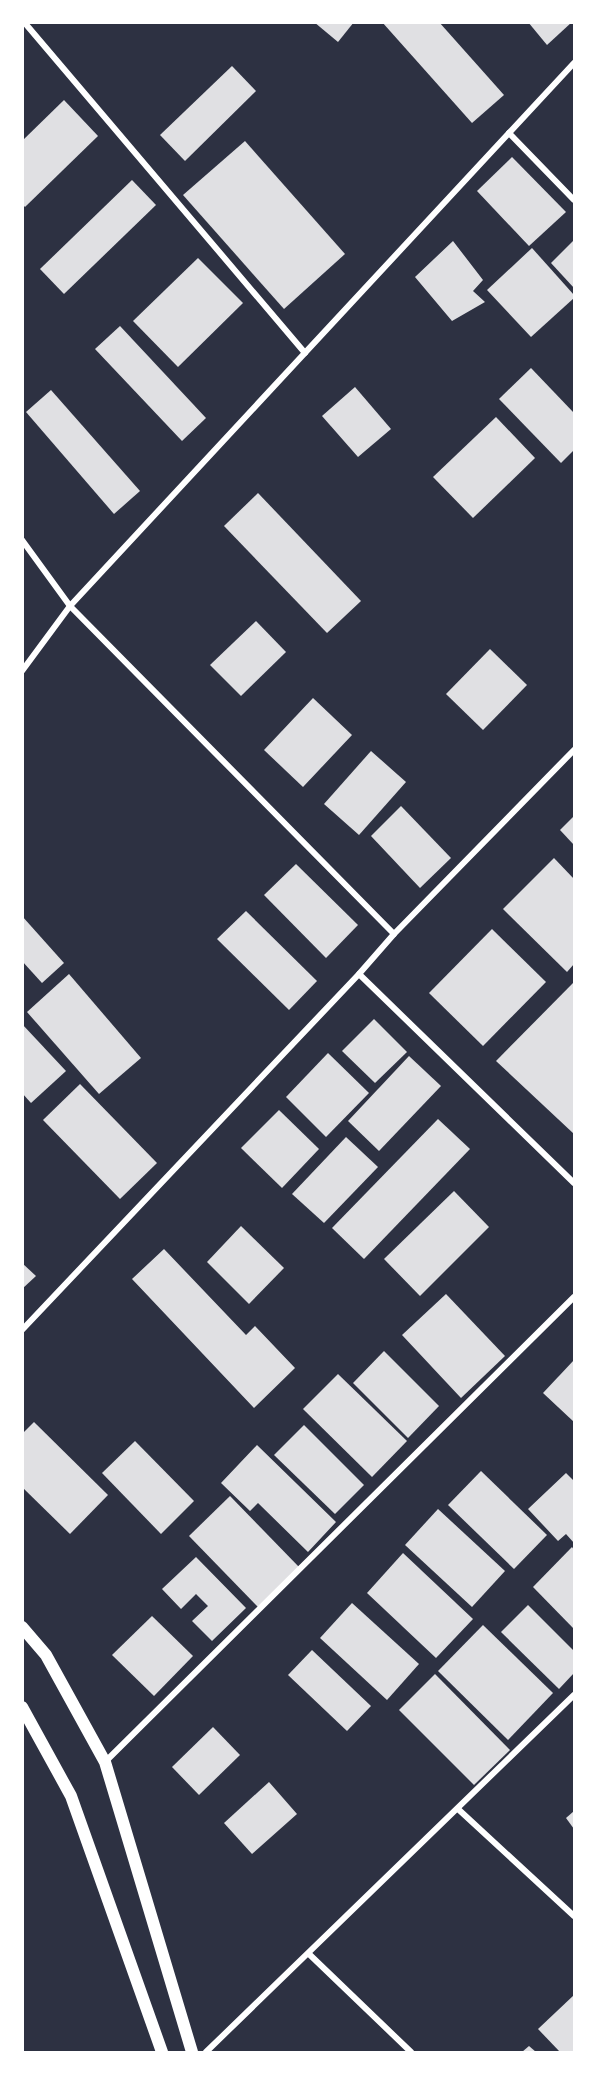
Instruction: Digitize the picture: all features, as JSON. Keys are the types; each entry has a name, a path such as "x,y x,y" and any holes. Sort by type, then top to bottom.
{"main road":[{"path":"22,1627 46,1655 105,1762 192,2052"},
{"path":"22,1707 71,1796 162,2052"}],"street":[{"path":"24,22 305,353"},
{"path":"22,671 70,606 574,63"},
{"path":"509,133 574,200"},
{"path":"22,540 70,606 394,934"},
{"path":"22,1330 359,974 394,934 574,750"},
{"path":"359,974 574,1183"},
{"path":"105,1762 574,1297"},
{"path":"206,2052 574,1695"},
{"path":"458,1809 574,1916"},
{"path":"309,1954 411,2052"}],"building":[{"path":"314,22 354,22 338,42"},
{"path":"382,22 439,22 504,95 472,123"},
{"path":"528,22 572,22 547,45"},
{"path":"232,66 256,91 185,161 160,135"},
{"path":"64,100 98,136 25,207 22,204 22,141"},
{"path":"245,141 345,254 284,309 183,195"},
{"path":"512,157 566,212 529,246 477,191"},
{"path":"132,180 156,205 64,294 40,269"},
{"path":"574,240 574,288 551,263"},
{"path":"453,241 483,280 473,291 485,302 452,321 415,277"},
{"path":"532,248 574,295 574,298 531,337 487,290"},
{"path":"198,258 243,303 178,367 133,321"},
{"path":"120,326 206,418 182,441 95,349"},
{"path":"531,368 574,413 574,450 561,463 499,399"},
{"path":"355,387 391,429 358,457 322,416"},
{"path":"51,390 140,491 114,514 26,412"},
{"path":"496,417 535,458 473,518 433,477"},
{"path":"258,493 361,601 327,633 224,526"},
{"path":"256,621 286,652 241,696 210,665"},
{"path":"490,649 527,685 483,730 446,694"},
{"path":"313,698 352,735 303,787 264,750"},
{"path":"371,751 406,782 359,835 324,804"},
{"path":"401,806 451,858 420,888 371,836"},
{"path":"574,816 574,845 560,830"},
{"path":"554,858 574,879 574,964 567,972 503,909"},
{"path":"296,864 358,925 326,958 264,895"},
{"path":"246,911 317,981 289,1010 217,939"},
{"path":"22,916 64,963 42,983 22,961"},
{"path":"492,929 546,982 483,1046 429,993"},
{"path":"69,974 141,1058 99,1094 27,1012"},
{"path":"574,982 574,1134 496,1061"},
{"path":"374,1019 407,1052 375,1083 342,1051"},
{"path":"22,1024 66,1071 31,1103 22,1093"},
{"path":"328,1053 369,1093 326,1137 286,1097"},
{"path":"409,1056 441,1086 379,1151 348,1121"},
{"path":"80,1084 157,1163 120,1199 43,1120"},
{"path":"279,1110 319,1149 282,1188 241,1148"},
{"path":"438,1119 470,1149 364,1259 332,1228"},
{"path":"346,1137 378,1167 324,1223 292,1194"},
{"path":"454,1191 489,1227 420,1296 384,1259"},
{"path":"241,1226 284,1268 249,1304 207,1262"},
{"path":"164,1249 246,1335 255,1326 295,1368 254,1408 132,1279"},
{"path":"22,1263 36,1276 22,1289"},
{"path":"446,1294 505,1356 461,1398 402,1335"},
{"path":"384,1351 439,1406 408,1438 353,1383"},
{"path":"574,1360 574,1422 543,1393"},
{"path":"338,1374 407,1441 372,1477 303,1409"},
{"path":"34,1422 108,1495 70,1534 22,1487 22,1434"},
{"path":"304,1425 364,1485 335,1514 274,1455"},
{"path":"135,1441 194,1501 161,1534 102,1473"},
{"path":"257,1445 336,1522 308,1552 258,1503 250,1511 221,1483"},
{"path":"481,1471 547,1535 514,1569 448,1505"},
{"path":"566,1473 574,1481 574,1543 566,1534 558,1541 528,1509"},
{"path":"230,1496 299,1567 258,1607 189,1536"},
{"path":"438,1509 505,1571 472,1607 405,1545"},
{"path":"572,1547 574,1550 574,1629 533,1587"},
{"path":"403,1553 473,1619 436,1658 367,1593"},
{"path":"196,1557 246,1608 212,1641 192,1621 208,1606 196,1594 181,1609 162,1589"},
{"path":"352,1603 419,1664 387,1700 320,1638"},
{"path":"528,1605 574,1651 574,1673 559,1689 501,1632"},
{"path":"152,1616 193,1656 154,1696 112,1655"},
{"path":"483,1625 553,1693 508,1740 438,1671"},
{"path":"312,1650 371,1706 347,1731 288,1675"},
{"path":"435,1674 510,1750 474,1785 399,1710"},
{"path":"213,1727 240,1755 199,1795 172,1767"},
{"path":"269,1782 297,1814 252,1854 224,1823"},
{"path":"574,1811 574,1829 566,1818"},
{"path":"574,1995 574,2052 560,2052 538,2029"},
{"path":"529,2046 536,2052 522,2052"}]}
